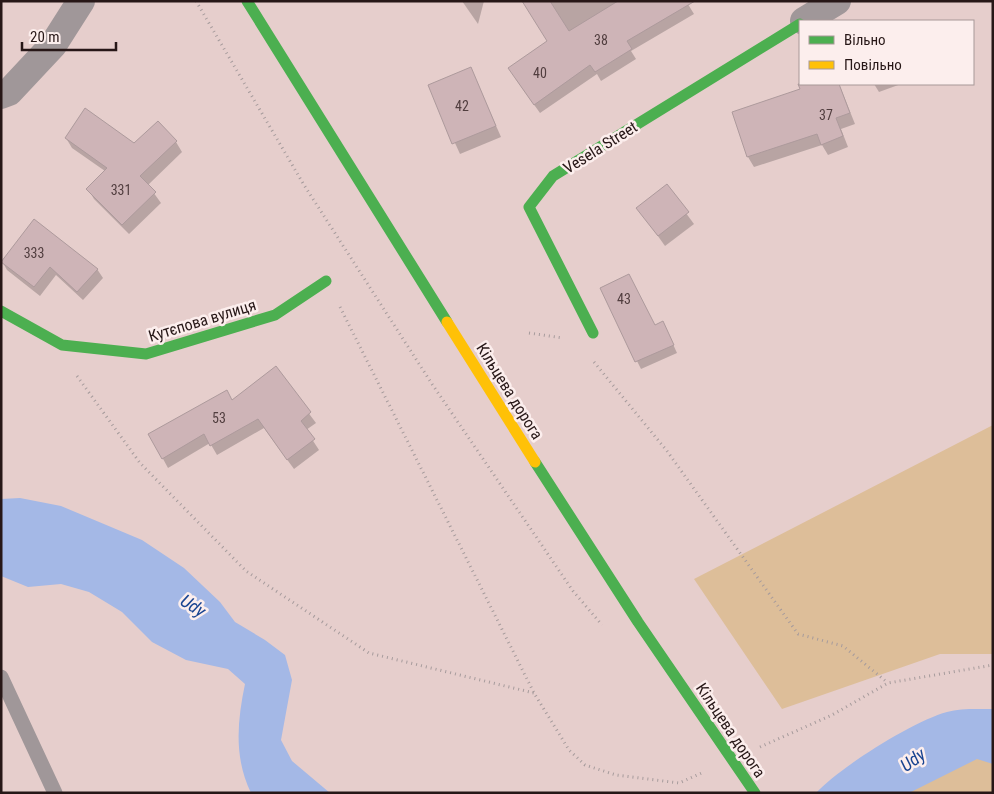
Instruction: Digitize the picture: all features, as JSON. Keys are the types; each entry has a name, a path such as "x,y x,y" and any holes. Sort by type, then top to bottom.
{"main road":[{"path":"243,1 259,23"},
{"path":"248,1 259,23"},
{"name":"Кільцева дорога","path":"259,23 491,393 638,622 755,793"},
{"name":"Vesela Street","path":"593,333 529,207 553,176 799,25"},
{"name":"Кутєпова вулиця","path":"1,311 62,345 146,354 274,315 326,281"}],"street":[{"path":"1,95 9,92 53,45 81,1"},
{"path":"806,20 837,1"}],"lane":[{"path":"1,677 56,793"}],"path":[{"path":"196,1 309,193 432,384 573,591 608,632 638,622"},
{"path":"326,281 534,693 569,750 585,765 616,775 679,783"},
{"path":"529,333 566,339"},
{"path":"48,338 140,463 246,571 369,653 534,693"},
{"path":"588,355 667,451 798,634 843,646 888,683"},
{"path":"832,715 888,683 993,665"}],"shaded area":[{"path":"993,425 993,654 940,654 782,709 694,579"},
{"path":"971,748 993,753 993,793 904,793"}],"water":[{"name":"Udy","path":"20,498 61,506 142,540 184,568 220,602 235,622 265,640 285,655 292,680 281,740 292,761 330,793 251,793 242,767 239,740 240,712 245,684 228,669 186,660 152,642 122,612 89,592 61,584 28,587 1,576 1,499"},
{"name":"Udy","path":"993,709 993,764 977,759 909,793 816,793 841,771 877,746 915,725 952,711"}],"building":[{"path":"522,1 550,1 569,31 618,1 695,1 627,41 632,49 595,72 590,65 534,105 508,68 547,41"},
{"path":"471,67 496,126 452,144 428,85"},
{"path":"798,84 839,85 850,113 836,118 843,136 821,145 817,134 747,157 732,112 800,89"},
{"path":"85,108 134,143 158,121 177,141 140,176 156,192 122,225 86,189 107,168 65,138"},
{"path":"667,184 689,212 658,236 636,208"},
{"path":"34,219 98,269 77,292 50,267 34,287 1,262"},
{"path":"629,274 655,325 663,321 674,345 635,362 600,288"},
{"path":"276,366 311,412 301,421 315,439 287,460 258,419 210,446 204,434 162,459 148,434 227,390 232,400"}],"traffic: fast":[{"path":"247,1 447,322"},
{"path":"593,333 529,207 553,176 799,25"},
{"path":"1,311 62,345 146,354 275,315 326,281"},
{"path":"535,462 638,622 755,793"}],"traffic: slow":[{"path":"447,322 535,462"}]}
